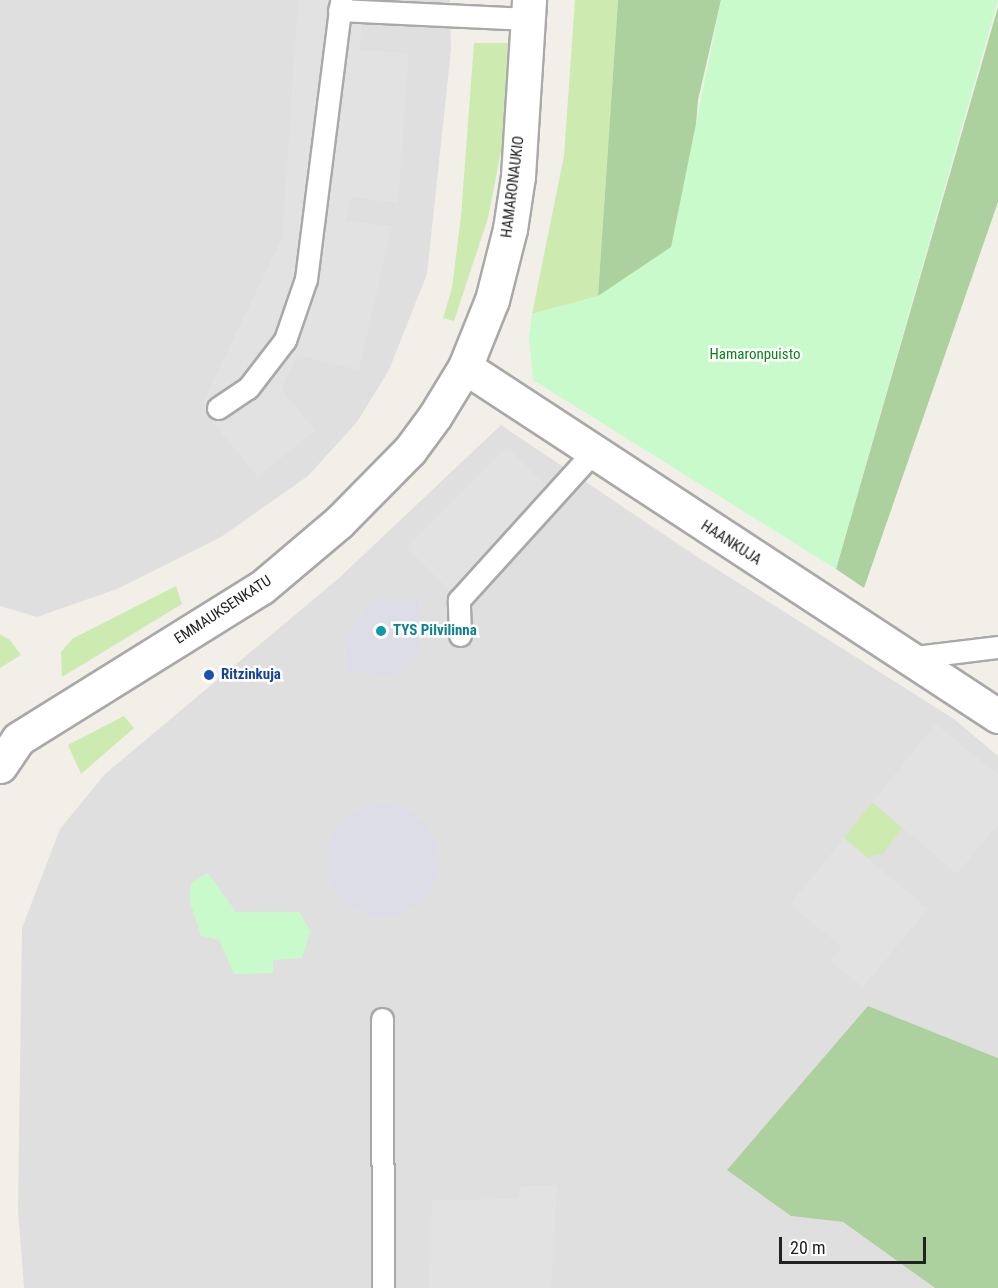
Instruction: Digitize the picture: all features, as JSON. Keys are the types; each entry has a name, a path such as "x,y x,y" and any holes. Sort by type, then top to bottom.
{"street":[{"name":"HAMARONAUKIO","path":"465,367 492,300 510,228 518,176 528,10"},
{"name":"HAANKUJA","path":"465,367 906,658 998,716"},
{"name":"EMMAUKSENKATU","path":"0,766 9,733 261,588 339,522 411,450 465,367"}],"lane":[{"path":"218,408 248,388 285,340 306,279 340,5 528,10"},
{"path":"460,635 459,600 593,452"},
{"path":"906,658 998,647"},
{"path":"382,1019 382,1288"}],"shaded area":[{"path":"0,0 450,0 451,50 427,274 389,370 357,422 308,476 221,537 117,589 37,617 0,606"},
{"path":"298,0 365,0 359,50 409,53 398,203 351,197 346,221 392,226 359,370 297,355 281,389 315,430 258,477 213,423 203,402 282,238"},
{"path":"501,425 699,558 954,719 998,756 998,1058 867,1007 791,1216 843,1222 935,1288 24,1288 18,1210 22,928 60,829 105,774 339,578"},
{"path":"507,446 554,494 459,600 406,547"},
{"path":"374,599 419,600 421,650 395,675 347,672 345,636"},
{"path":"936,724 998,775 998,825 957,874 872,802"},
{"path":"383,805 405,809 423,821 435,839 439,861 435,883 423,901 405,913 383,917 361,913 343,901 331,883 327,861 331,839 343,821 361,809"},
{"path":"844,838 928,909 863,987 830,961 842,947 790,904"},
{"path":"557,1185 551,1288 429,1288 432,1200 519,1199 520,1186"}],"green space":[{"path":"575,0 618,0 598,296 532,314 564,156"},
{"path":"618,0 721,0 698,100 672,427 598,296"},
{"name":"Hamaronpuisto","path":"721,0 998,0 836,569 533,380 529,338 532,314 598,296 671,247"},
{"path":"998,7 998,202 864,588 836,569"},
{"path":"474,43 509,43 503,141 488,218 454,321 443,318 452,288 461,216"},
{"path":"176,586 182,604 62,677 61,652 72,639"},
{"path":"0,634 10,640 21,655 0,668"},
{"path":"124,716 134,728 81,774 68,745"},
{"path":"872,802 902,828 883,854 867,857 844,838"},
{"path":"208,873 236,912 300,912 310,932 302,958 273,960 273,973 234,974 219,940 201,936 190,902 191,883"},
{"path":"868,1006 998,1058 998,1288 935,1288 843,1222 791,1216 727,1170"}],"place":[{"name":"TYS Pilvilinna","path":"381,631"},
{"name":"Ritzinkuja","path":"209,675"}]}
